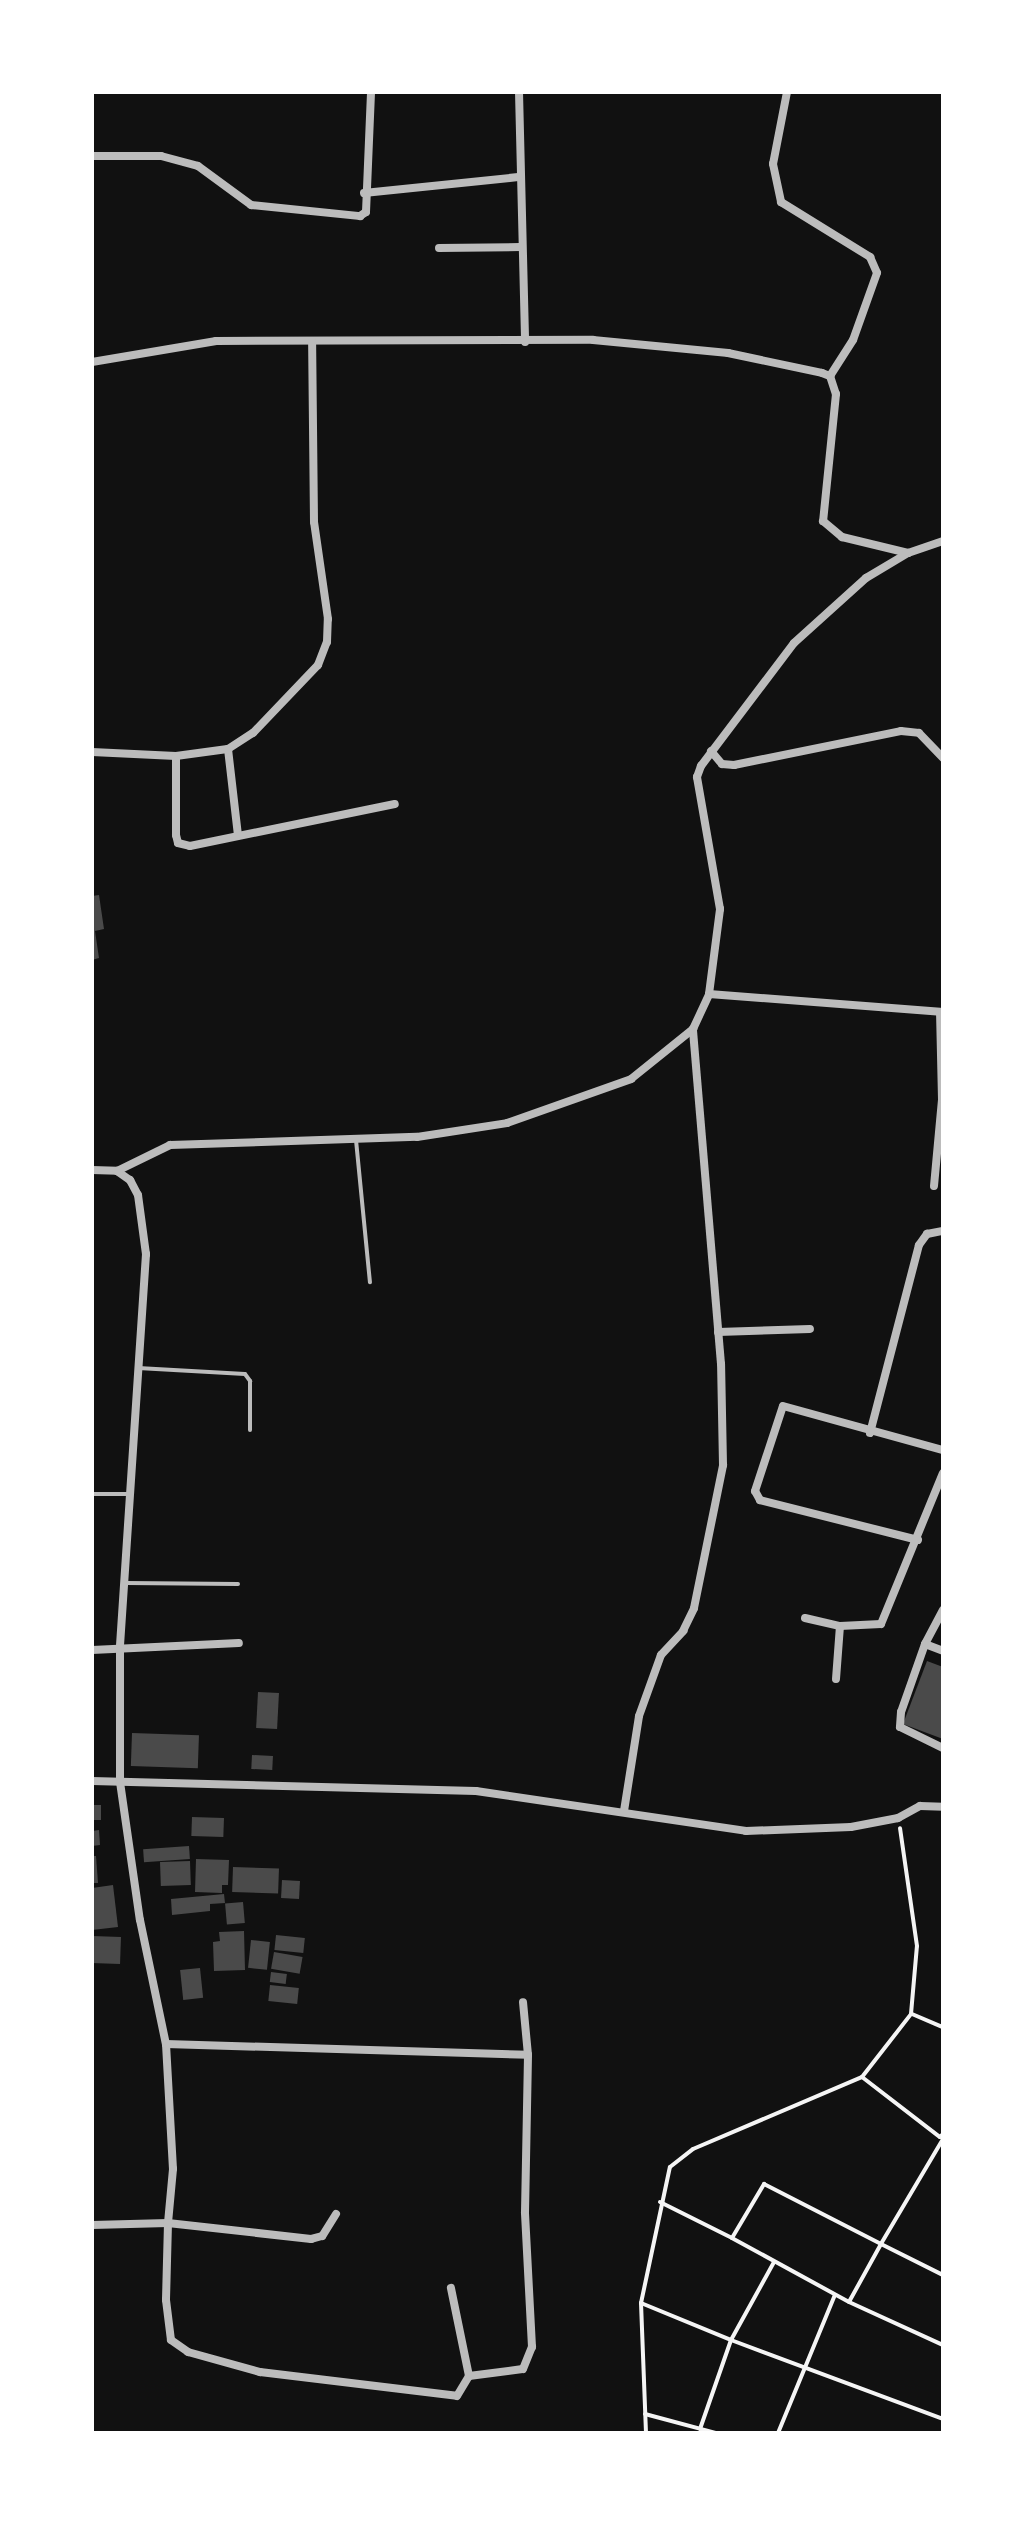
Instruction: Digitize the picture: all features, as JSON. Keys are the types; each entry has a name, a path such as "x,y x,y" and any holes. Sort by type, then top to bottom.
{"street":[{"path":"92,156 161,156 198,166 251,205 360,216 366,212 364,193 371,92"},
{"path":"519,92 518,177 525,342"},
{"path":"787,92 773,164 781,202 870,257 877,273 853,340 830,376"},
{"path":"364,193 518,177"},
{"path":"439,248 520,247"},
{"path":"92,362 216,341 658,344 830,376"},
{"path":"92,752 176,756 228,749 253,733 318,665 327,642 314,522 312,341"},
{"path":"830,376 836,394 823,521 842,537 908,553"},
{"path":"92,1170 117,1171 170,1145 356,1140 507,1123 631,1079 693,1029 709,994 720,909 697,777 711,751 794,643 866,578 908,553 943,541"},
{"path":"711,751 722,764 734,765 901,731 919,733 943,758"},
{"path":"228,749 238,835"},
{"path":"176,756 178,843 190,846 395,804"},
{"path":"709,994 942,1012 942,1099 934,1186"},
{"path":"624,1811 639,1716 661,1655 683,1631 694,1608 720,1479 718,1332 693,1029"},
{"path":"117,1171 138,1195 146,1254 120,1650 120,1782 140,1920 166,2044 173,2169 166,2300 171,2340 177,2348 260,2372 457,2396 469,2376 451,2288"},
{"path":"870,1433 919,1245 927,1234 943,1231"},
{"path":"718,1332 810,1329"},
{"path":"918,1540 756,1495 783,1406 870,1433 943,1450"},
{"path":"805,1618 840,1626 881,1624 943,1473"},
{"path":"943,1610 925,1644 901,1712 900,1727 943,1748"},
{"path":"836,1679 840,1626"},
{"path":"92,1650 239,1643"},
{"path":"925,1644 943,1651"},
{"path":"92,1781 476,1791 746,1831 851,1827 898,1818 920,1806 943,1807"},
{"path":"469,2376 523,2369 532,2347 525,2212 528,2055 523,2002"},
{"path":"166,2044 528,2055"},
{"path":"92,2225 168,2223 311,2239 322,2236 336,2214"}],"lane":[{"path":"356,1140 370,1282"},
{"path":"138,1368 236,1370 245,1374 250,1381 250,1430"},
{"path":"92,1494 131,1494"},
{"path":"126,1583 238,1584"}],"path":[{"path":"646,2433 641,2303 660,2202 670,2167 693,2149 862,2077 911,2014 917,1946 898,1818"},
{"path":"911,2014 943,2027"},
{"path":"849,2302 942,2137 862,2077"},
{"path":"732,2238 764,2184 943,2275"},
{"path":"660,2202 835,2295 943,2345"},
{"path":"700,2429 731,2340 774,2262"},
{"path":"778,2433 803,2366 835,2295"},
{"path":"641,2303 943,2419"},
{"path":"645,2414 716,2433"}],"building":[{"path":"99,895 104,929 95,931 99,958 92,960 92,896"},
{"path":"927,1661 943,1667 943,1739 903,1724"},
{"path":"258,1692 279,1693 277,1729 256,1728"},
{"path":"132,1733 199,1735 198,1768 131,1766"},
{"path":"252,1755 273,1756 272,1770 251,1769"},
{"path":"92,1805 101,1805 101,1820 92,1820"},
{"path":"192,1817 224,1818 223,1837 191,1836"},
{"path":"99,1830 100,1845 92,1846 92,1831"},
{"path":"189,1846 190,1859 144,1862 143,1849"},
{"path":"92,1856 96,1856 98,1883 92,1883"},
{"path":"196,1859 229,1860 228,1885 222,1885 222,1893 195,1892"},
{"path":"190,1861 191,1885 161,1886 160,1862"},
{"path":"233,1867 279,1869 278,1894 232,1892"},
{"path":"282,1880 300,1881 299,1899 281,1898"},
{"path":"113,1885 118,1927 92,1930 92,1888"},
{"path":"224,1894 225,1903 210,1904 210,1911 172,1915 171,1899"},
{"path":"243,1902 245,1923 227,1924 225,1904"},
{"path":"244,1931 245,1970 214,1971 213,1942 220,1941 219,1932"},
{"path":"276,1935 305,1938 303,1953 274,1950"},
{"path":"92,1936 121,1937 120,1964 92,1963"},
{"path":"251,1940 270,1942 267,1970 248,1968"},
{"path":"274,1952 303,1957 300,1974 271,1969"},
{"path":"200,1968 203,1998 183,2000 180,1970"},
{"path":"271,1972 287,1974 286,1984 270,1982"},
{"path":"270,1985 299,1988 297,2004 268,2001"}]}
